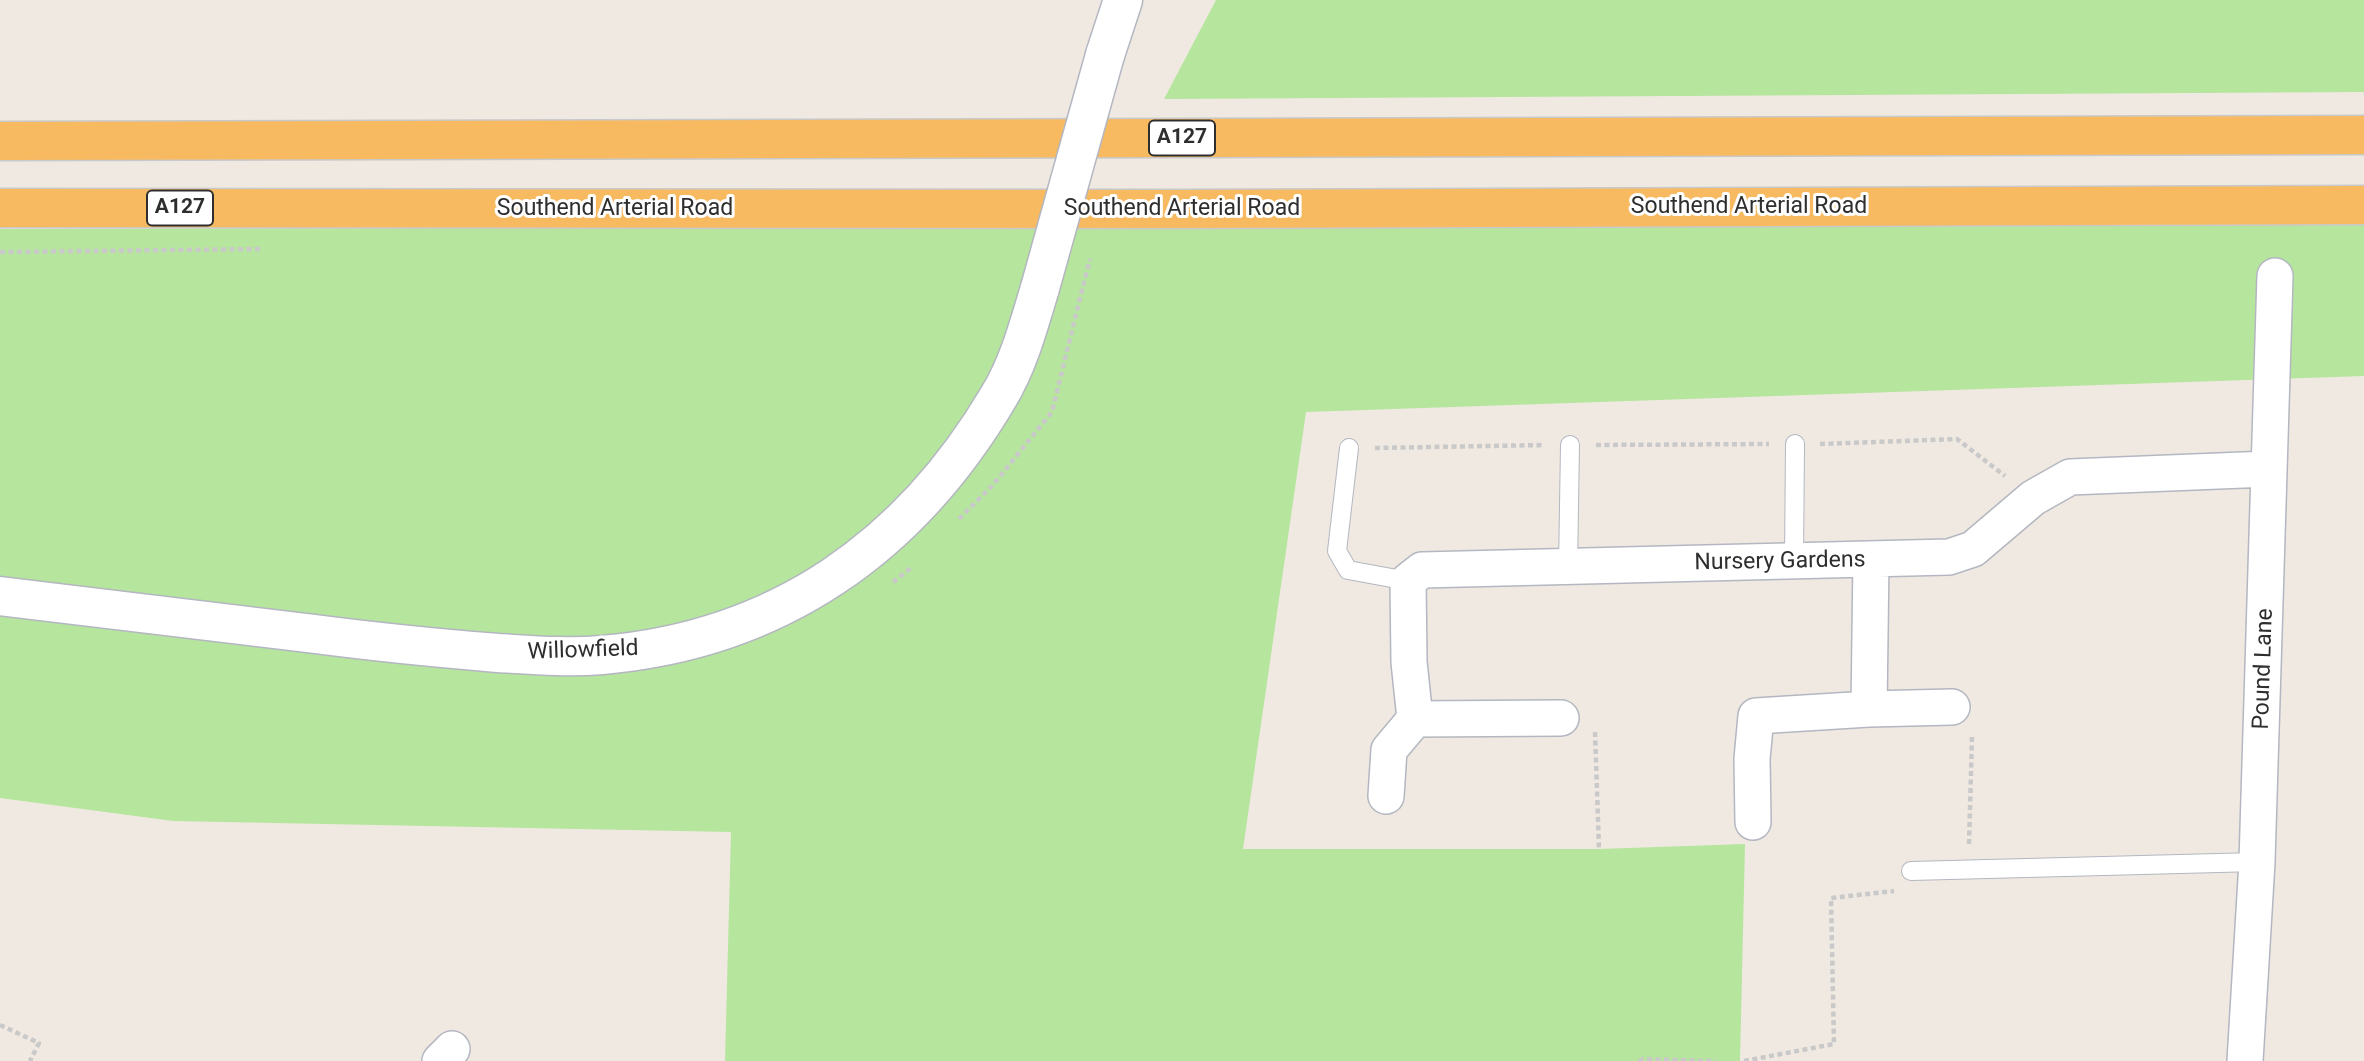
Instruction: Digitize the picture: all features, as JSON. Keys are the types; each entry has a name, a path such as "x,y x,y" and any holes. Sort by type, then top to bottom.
{"highway":[{"name":"A127","path":"0,141 2364,135"},
{"name":"Southend Arterial Road","path":"0,208 1221,209 2364,205"}],"street":[{"name":"Willowfield","path":"0,596 415,647 542,656 599,656 690,641 732,629 778,608 830,580 873,549 910,516 941,482 1001,394 1022,345 1040,288 1123,0"},
{"name":"Pound Lane","path":"2245,1061 2257,862 2275,276"},
{"name":"Nursery Gardens","path":"1408,581 1422,570 1949,557 1973,549 2033,498 2070,477 2268,470"},
{"path":"1869,709 1871,560"},
{"path":"1386,796 1389,750 1415,719 1409,662 1408,581"},
{"path":"1753,822 1752,759 1756,716 1952,707"},
{"path":"1415,719 1561,718"}],"lane":[{"path":"1794,561 1795,444"},
{"path":"1568,568 1570,445"},
{"path":"1349,449 1337,551 1348,570 1408,581"},
{"path":"1911,871 2257,862"}],"path":[{"path":"953,525 992,486 1052,412 1079,303"},
{"path":"1349,449 1795,444 1957,439 2033,498"},
{"path":"893,582 914,565"},
{"path":"1952,707 1972,730 1969,869"},
{"path":"1561,718 1595,716 1599,849"},
{"path":"1744,1061 1834,1044 1831,898 1911,889 1911,871"},
{"path":"0,1025 39,1042 30,1061"},
{"path":"1639,1061 1716,1061"}],"green space":[{"path":"1216,0 2364,0 2364,92 1164,99"},
{"path":"2364,225 2364,376 1306,412 1243,849 1599,849 1745,844 1740,1061 725,1061 731,832 173,821 0,798 0,229"}]}
